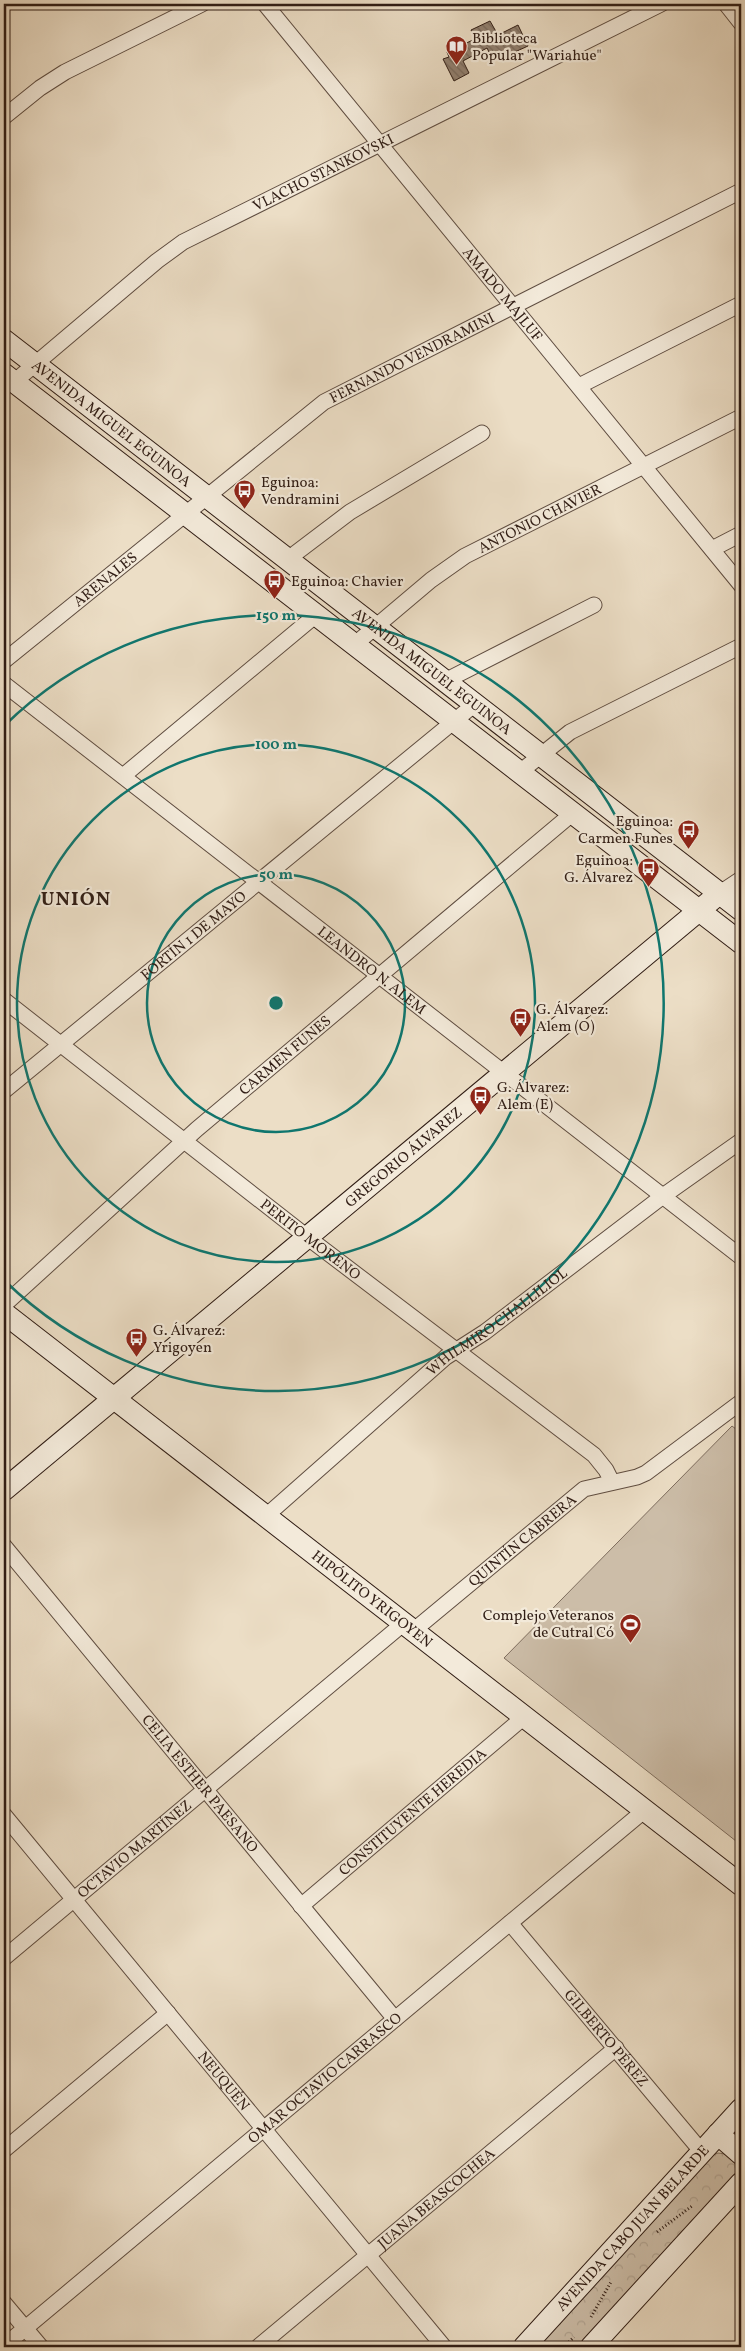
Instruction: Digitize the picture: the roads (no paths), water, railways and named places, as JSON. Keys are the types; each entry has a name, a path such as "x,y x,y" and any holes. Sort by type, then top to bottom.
{"main road":[{"name":"AVENIDA MIGUEL EGUINOA","path":"4,340 741,910"},
{"name":"AVENIDA MIGUEL EGUINOA","path":"9,378 741,943"},
{"name":"GREGORIO ÁLVAREZ","path":"4,1490 720,893"},
{"name":"HIPÓLITO YRIGOYEN","path":"4,1313 741,1885"},
{"name":"AVENIDA CABO JUAN BELARDE","path":"524,2347 741,2109"},
{"path":"718,2134 741,2154"},
{"path":"591,2347 741,2184"}],"street":[{"path":"4,118 56,77 202,4"},
{"name":"AMADO MAJLUF","path":"265,4 741,585"},
{"name":"VLACHO STANKOVSKI","path":"9,378 35,364 157,261 183,242 661,4"},
{"path":"726,4 741,22"},
{"name":"FERNANDO VENDRAMINI","path":"205,496 324,402 741,191"},
{"path":"578,386 741,304"},
{"name":"ANTONIO CHAVIER","path":"354,645 432,580 460,560 741,417"},
{"path":"288,560 350,512 482,433"},
{"name":"ARENALES","path":"4,661 205,496"},
{"path":"712,549 741,534"},
{"path":"445,681 594,605"},
{"path":"123,776 316,615"},
{"path":"520,772 570,732 741,646"},
{"name":"LEANDRO N. ALEM","path":"4,684 741,1257"},
{"name":"FORTÍN 1 DE MAYO","path":"4,1091 476,704"},
{"name":"CARMEN FUNES","path":"4,1305 184,1141 572,813"},
{"name":"GREGORIO ÁLVAREZ","path":"720,893 741,878"},
{"name":"PERITO MORENO","path":"4,1000 307,1237 594,1456 612,1482"},
{"name":"WHILMIRO CHALLILIOL","path":"266,1516 434,1367 456,1350 485,1332 663,1196 741,1141"},
{"name":"QUINTÍN CABRERA","path":"409,1627 584,1489 638,1477 646,1473 741,1402"},
{"name":"CELIA ESTHER PAESANO","path":"4,1546 395,2019"},
{"name":"OCTAVIO MARTÍNEZ","path":"4,1958 205,1790 409,1627"},
{"name":"CONSTITUYENTE HEREDIA","path":"301,1906 524,1717"},
{"name":"OMAR OCTAVIO CARRASCO","path":"4,2346 645,1810"},
{"name":"NEUQUÉN","path":"4,1815 444,2347"},
{"name":"GILBERTO PÉREZ","path":"510,1923 702,2152"},
{"path":"4,2150 168,2013"},
{"name":"JUANA BEASCOCHEA","path":"258,2347 616,2048"},
{"path":"4,2303 41,2347"}],"place":[{"name":"Biblioteca Popular \"Wariahue\"","path":"456,66"},
{"name":"Eguinoa: Vendramini","path":"245,510"},
{"name":"Eguinoa: Chavier","path":"275,600"},
{"name":"Eguinoa: Carmen Funes","path":"689,849"},
{"name":"Eguinoa: G. Álvarez","path":"649,888"},
{"name":"G. Álvarez: Alem (O)","path":"520,1037"},
{"name":"G. Álvarez: Alem (E)","path":"481,1115"},
{"name":"G. Álvarez: Yrigoyen","path":"137,1358"},
{"name":"Complejo Veteranos de Cutral Có","path":"630,1643"}],"district":[{"name":"UNIÓN","path":"76,898"}]}
